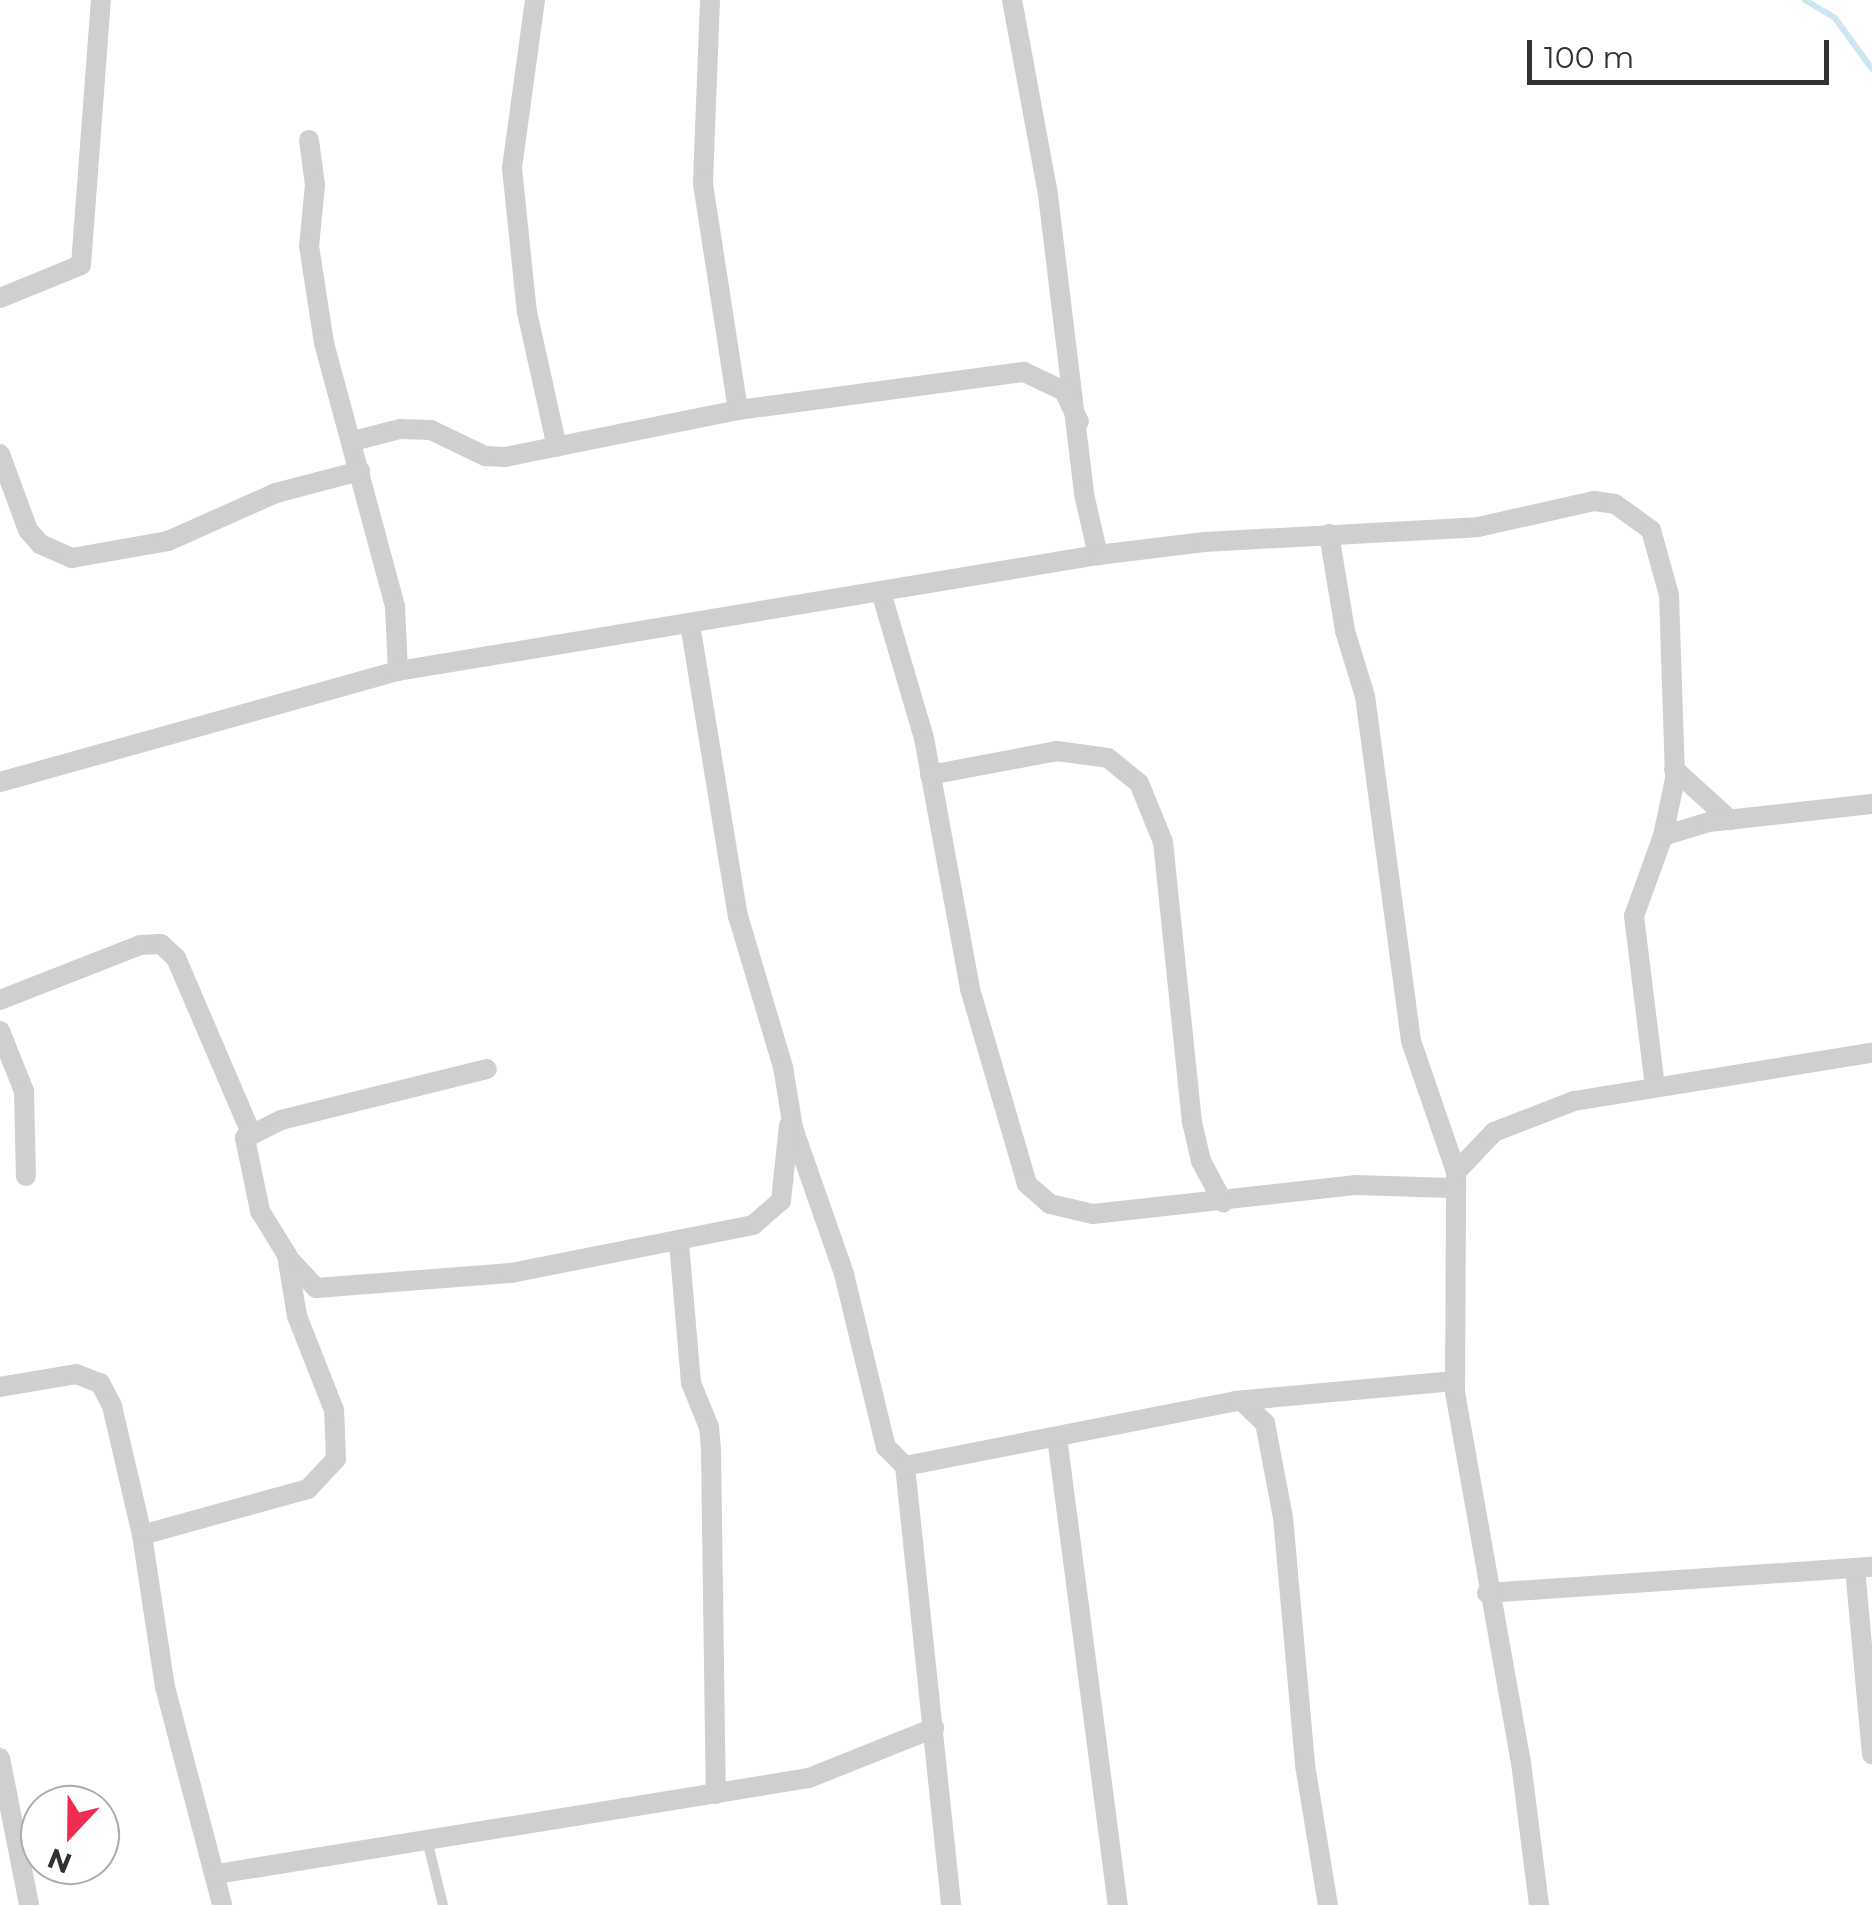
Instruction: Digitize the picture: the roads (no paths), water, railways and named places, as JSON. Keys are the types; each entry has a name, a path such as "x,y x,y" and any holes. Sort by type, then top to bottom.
{"street":[{"path":"0,298 81,265 101,0"},
{"path":"535,0 512,168 527,312 557,447"},
{"path":"710,0 702,184 738,410"},
{"path":"1012,0 1048,195 1079,422 1084,494 1098,555"},
{"path":"309,140 316,185 309,246 324,343 395,607 398,670"},
{"path":"353,442 416,430 460,441 484,456 557,447 738,410 1024,372 1064,391 1079,422"},
{"path":"0,454 28,530 40,544 72,558 168,542 276,493 360,470"},
{"path":"0,782 398,670 1098,555 1329,534 1478,527 1594,502 1628,508 1650,530 1666,570 1674,769 1663,836 1634,916 1655,1087"},
{"path":"1329,534 1345,631 1365,696 1411,1041 1453,1180 1454,1380 1487,1593 1521,1763 1539,1905"},
{"path":"881,592 930,775 970,989 1027,1184 1050,1204 1093,1214 1356,1184 1453,1180 1494,1132 1574,1101 1872,1053"},
{"path":"690,624 738,916 784,1067 790,1113 844,1274 886,1447 905,1466 952,1905"},
{"path":"930,775 1058,752 1108,758 1139,783 1163,842 1192,1122 1201,1162 1223,1202"},
{"path":"1674,769 1730,820"},
{"path":"1663,836 1730,820 1872,804"},
{"path":"0,1000 140,945 161,944 176,958 250,1131 244,1148 257,1200 287,1255 316,1288 561,1268 753,1225 776,1210 790,1113"},
{"path":"0,1031 24,1091 26,1176"},
{"path":"250,1131 487,1069"},
{"path":"678,1243 691,1384 710,1438 716,1794"},
{"path":"142,1535 308,1489 336,1460 334,1410 296,1316 287,1255"},
{"path":"0,1387 76,1374 100,1383 124,1446 165,1687 217,1874 222,1905"},
{"path":"905,1466 1242,1400 1454,1380"},
{"path":"1265,1424 1281,1396"},
{"path":"1242,1400 1265,1424 1286,1550 1304,1765 1328,1905"},
{"path":"1057,1437 1118,1905"},
{"path":"1487,1593 1864,1567 1872,1754"},
{"path":"217,1874 809,1778 934,1728"},
{"path":"0,1758 29,1905"}],"lane":[{"path":"426,1839 442,1905"}],"waterway":[{"path":"1805,0 1835,18 1872,69"}]}
